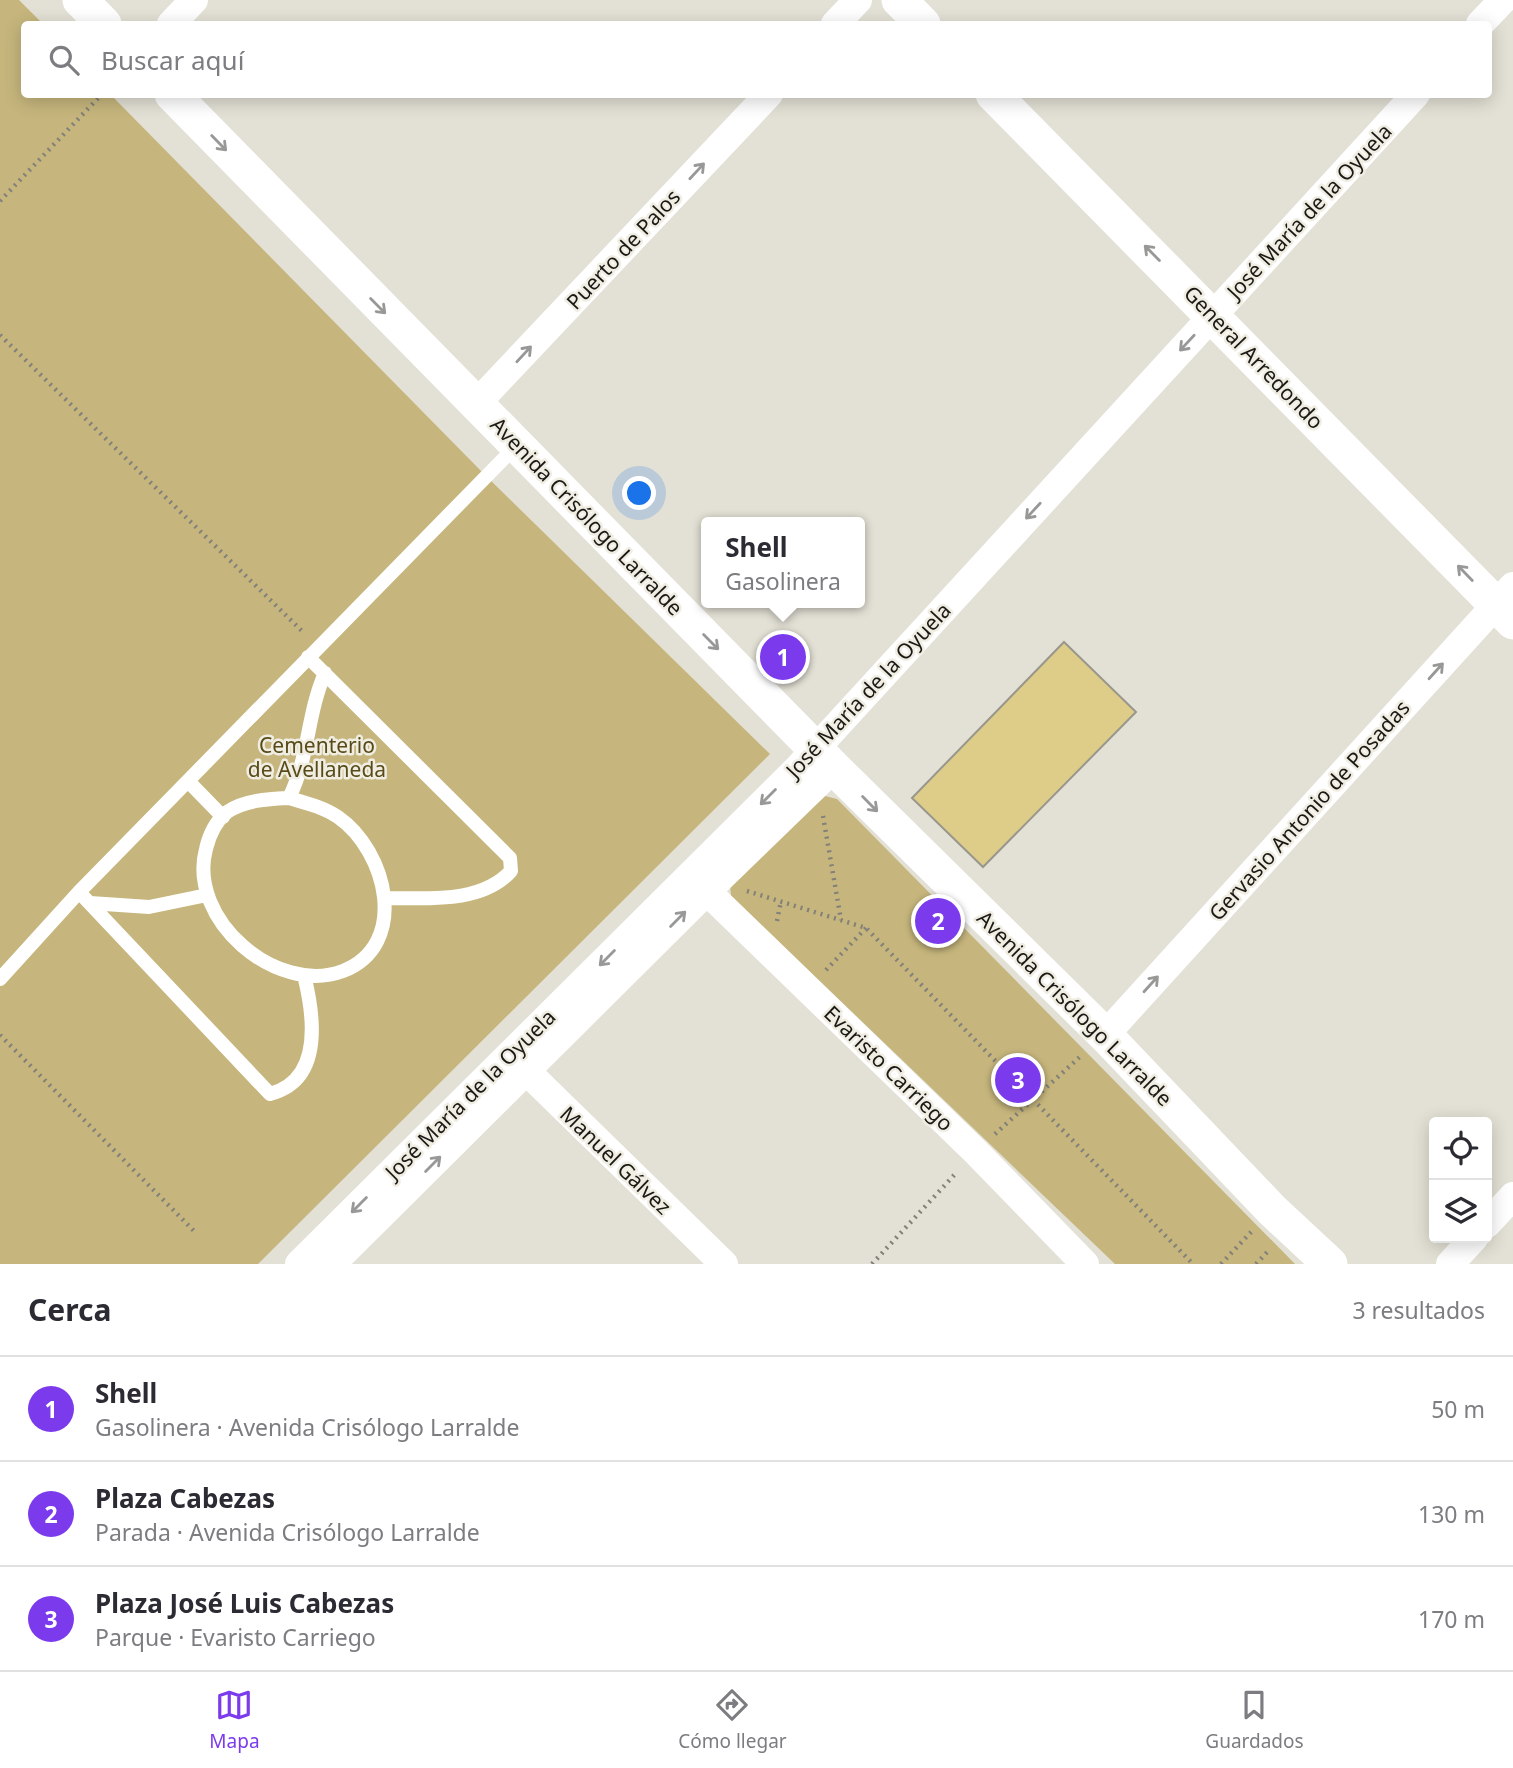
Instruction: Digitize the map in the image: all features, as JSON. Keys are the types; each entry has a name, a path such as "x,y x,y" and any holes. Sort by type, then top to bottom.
{"street":[{"path":"80,0 101,21"},
{"path":"174,21 194,0"},
{"path":"838,21 858,0"},
{"path":"898,0 920,21"},
{"path":"1483,21 1503,0"},
{"name":"Avenida Crisólogo Larralde","path":"176,98 824,758 1105,1035 1272,1210 1329,1264"},
{"name":"Puerto de Palos","path":"477,403 765,98"},
{"name":"General Arredondo","path":"997,98 1507,604"},
{"name":"José María de la Oyuela","path":"299,1264 337,1255 518,1063 824,758 1214,315 1412,98"},
{"name":"Gervasio Antonio de Posadas","path":"1105,1035 1507,604"},
{"name":"Evaristo Carriego","path":"698,883 976,1152 1085,1264"},
{"name":"Manuel Gálvez","path":"518,1063 724,1264"},
{"path":"1492,1219 1513,1196"},
{"path":"1450,1264 1469,1243"}],"lane":[{"path":"0,979 84,898 188,780 517,445"},
{"path":"313,652 325,673 510,858 511,872 500,883 484,891 432,898 385,898"},
{"path":"289,798 303,763 315,695 325,673"},
{"path":"188,780 223,817"},
{"path":"289,798 319,806 340,818 361,842 376,868 385,898 384,930 372,951 358,965 334,974 304,975 263,960 224,929 210,906 207,895 203,858 208,840 223,817 243,805 289,798"},
{"path":"84,898 149,907 207,895"},
{"path":"84,898 270,1094 283,1090 296,1078 306,1065 312,1045 312,1007 304,975"}],"path":[{"path":"0,201 98,98"},
{"path":"0,335 313,652"},
{"path":"823,816 841,920"},
{"path":"747,891 866,928 1193,1264"},
{"path":"807,990 866,928"},
{"path":"0,1035 196,1233"},
{"path":"872,1264 976,1152 1105,1035"},
{"path":"1221,1264 1272,1210"}],"green space":[{"name":"Cementerio de Avellaneda","path":"0,0 19,0 40,21 21,21 21,98 114,98 485,475 770,754 258,1264 0,1264"},
{"path":"825,796 837,799 1295,1264 1115,1264 731,896 730,883"}],"building":[{"path":"1064,642 1136,712 983,867 912,798"}],"place":[{"name":"Shell","path":"783,657"},
{"name":"Plaza Cabezas","path":"938,921"},
{"name":"Plaza José Luis Cabezas","path":"1018,1080"}]}
